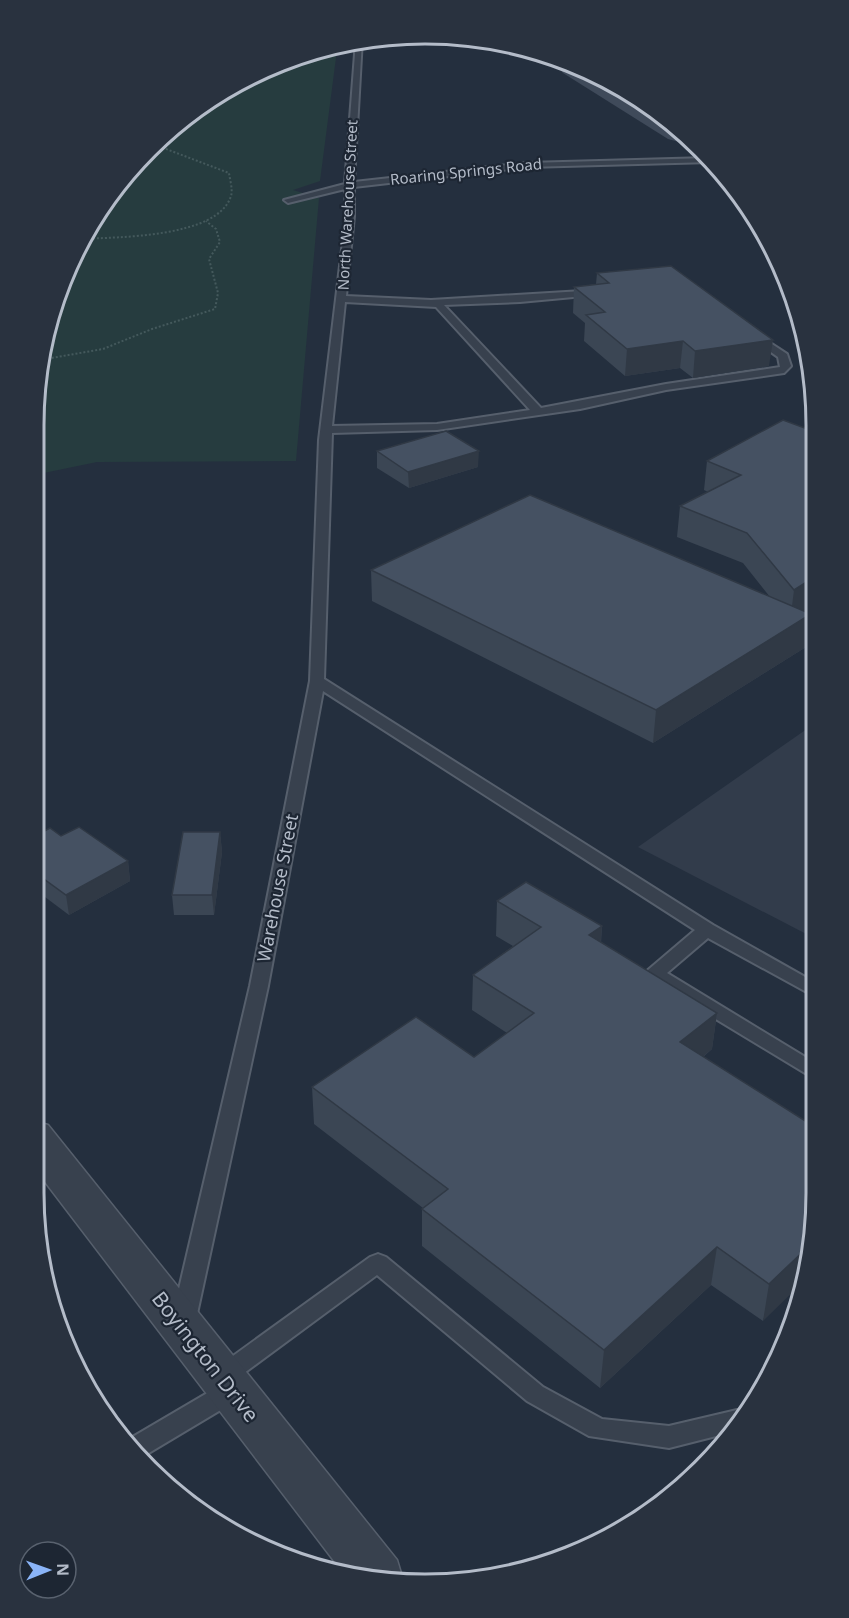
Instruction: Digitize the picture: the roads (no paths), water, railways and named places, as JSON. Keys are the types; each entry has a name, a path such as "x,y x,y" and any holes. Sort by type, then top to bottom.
{"street":[{"name":"Boyington Drive","path":"44,1150 373,1571"}],"lane":[{"name":"North Warehouse Street","path":"325,435 350,216 357,50"},
{"name":"Roaring Springs Road","path":"288,200 350,185 527,165 699,160"},
{"path":"342,299 432,303 457,300 520,299 603,291"},
{"path":"432,303 440,305 538,412"},
{"path":"325,435 437,427 619,399 666,387 784,370 786,366 783,357 748,331"},
{"name":"Warehouse Street","path":"182,1329 259,986 317,681 325,435"},
{"path":"317,681 707,929 806,985"},
{"path":"707,929 655,974 806,1066"},
{"path":"138,1445 226,1385 378,1263 535,1394 598,1428 669,1437 729,1422"}]}
